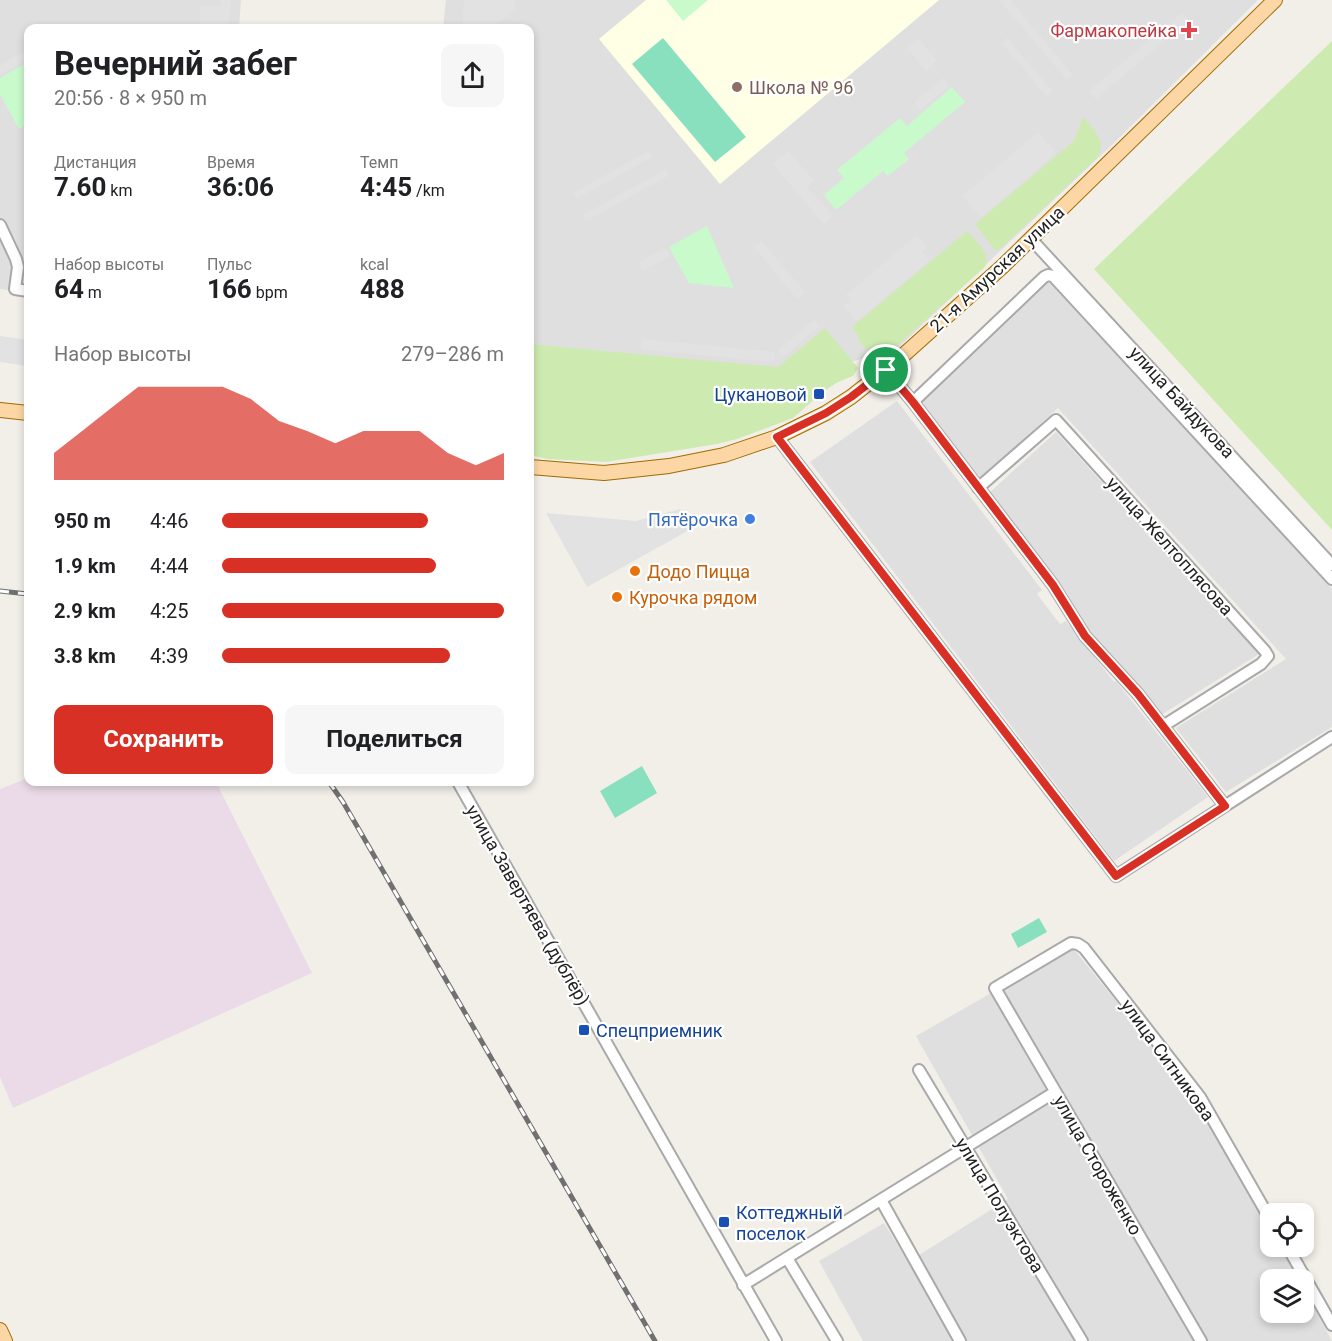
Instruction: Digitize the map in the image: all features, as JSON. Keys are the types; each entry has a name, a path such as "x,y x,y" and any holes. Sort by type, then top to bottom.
{"main road":[{"name":"21-я Амурская улица","path":"534,467 604,473 657,468 724,455 777,437 826,413 886,370 955,309 1031,239 1275,0"},
{"path":"0,411 24,413"},
{"path":"0,1330 5,1341"}],"street":[{"path":"0,225 18,267 15,289 24,290"},
{"name":"улица Байдукова","path":"1031,239 1332,565"},
{"name":"улица Байдукова","path":"913,402 1044,277 1053,276 1332,579"},
{"path":"886,370 1053,585 1085,636 1138,694 1225,806"},
{"name":"улица Желтоплясова","path":"978,488 1056,420 1266,651 1268,656 1261,664 1163,726"},
{"path":"777,437 1116,876 1332,737"},
{"name":"улица Завертяева (дублёр)","path":"460,786 776,1341"},
{"name":"улица Ситникова","path":"995,988 1071,943 1084,948 1200,1097 1261,1203"},
{"name":"улица Стороженко","path":"995,988 1201,1341"},
{"name":"улица Полуэктова","path":"919,1070 1082,1341"},
{"path":"743,1285 1055,1092"},
{"path":"880,1200 960,1341"},
{"path":"1293,1257 1332,1325"},
{"path":"787,1258 837,1341"}],"shaded area":[{"path":"0,0 241,0 239,24 24,24 24,292 0,289"},
{"path":"221,0 231,0 228,24 199,24 201,5 221,6"},
{"path":"446,0 1258,0 1117,140 896,350 785,379 534,349 534,24 443,24"},
{"path":"464,0 515,0 515,9 496,24 462,24"},
{"name":"Школа № 96","path":"646,0 939,0 720,184 599,39"},
{"path":"999,0 1010,0 1073,75 1067,80"},
{"path":"1182,13 1189,20 1096,99 1089,91"},
{"path":"1007,38 1052,91 1046,96 1002,43"},
{"path":"919,39 937,61 926,71 907,48"},
{"path":"24,51 24,61 0,75 0,65"},
{"path":"943,78 949,86 920,110 914,102"},
{"path":"1038,132 1056,153 981,218 963,196"},
{"path":"649,151 652,157 576,199 573,193"},
{"path":"788,151 814,181 807,187 833,216 824,224 773,164"},
{"path":"665,170 668,176 586,221 583,215"},
{"path":"917,235 927,247 922,251 930,260 857,321 844,306 850,301 846,295"},
{"path":"761,241 805,292 797,299 754,247"},
{"path":"665,248 670,256 642,271 638,263"},
{"path":"1049,282 1332,589 1332,727 1226,792 1176,728 1286,659 1058,408 980,478 920,401"},
{"path":"814,320 820,326 783,357 778,350"},
{"path":"0,336 24,339 24,365 0,362"},
{"path":"642,339 775,352 774,362 641,349"},
{"path":"897,401 1042,590 1037,594 1060,624 1066,621 1208,797 1114,861 810,462"},
{"path":"1056,432 1259,654 1161,715 1138,685 1089,634 1067,593 989,493"},
{"path":"680,509 691,529 587,587 546,513 636,521"},
{"path":"24,780 24,786 218,786 312,973 13,1108 0,1077 0,789"},
{"path":"1072,947 1198,1102 1260,1212 1260,1257 1286,1257 1292,1269 1260,1269 1260,1323 1314,1323 1314,1308 1332,1341 863,1341 819,1261 884,1223 908,1262 1008,1199 916,1036"}],"green space":[{"path":"666,0 708,0 683,21"},
{"path":"663,38 746,137 715,162 632,64"},
{"path":"1332,41 1332,530 1094,269"},
{"path":"24,64 24,126 19,129 0,94 0,78"},
{"path":"952,87 965,102 904,153 909,159 888,176 883,171 836,210 824,195 844,178 837,170 900,118 907,126"},
{"path":"1083,117 1099,137 1101,146 1099,156 1001,248 995,250 975,224 1074,141"},
{"path":"707,226 734,288 689,283 669,247"},
{"path":"967,231 984,252 985,267 893,349 889,346 879,355 867,350 852,327"},
{"path":"825,328 858,368 853,376 838,382 815,397 793,418 737,439 606,462 547,459 534,456 534,344 778,367"},
{"path":"642,766 657,793 615,818 600,791"},
{"path":"1039,918 1047,932 1018,948 1011,934"}],"railway":[{"path":"0,591 24,594"},
{"path":"332,786 655,1341"}],"place":[{"name":"Фармакопейка","path":"1189,30"},
{"name":"Школа № 96","path":"737,87"},
{"name":"Цукановой","path":"819,394"},
{"name":"Пятёрочка","path":"750,519"},
{"name":"Додо Пицца","path":"635,571"},
{"name":"Курочка рядом","path":"617,597"},
{"name":"Спецприемник","path":"584,1030"},
{"name":"Коттеджный поселок","path":"724,1222"}],"route":[{"path":"886,370 1053,585 1085,636 1138,694 1225,806 1116,876 777,437 826,413 886,370"}]}
